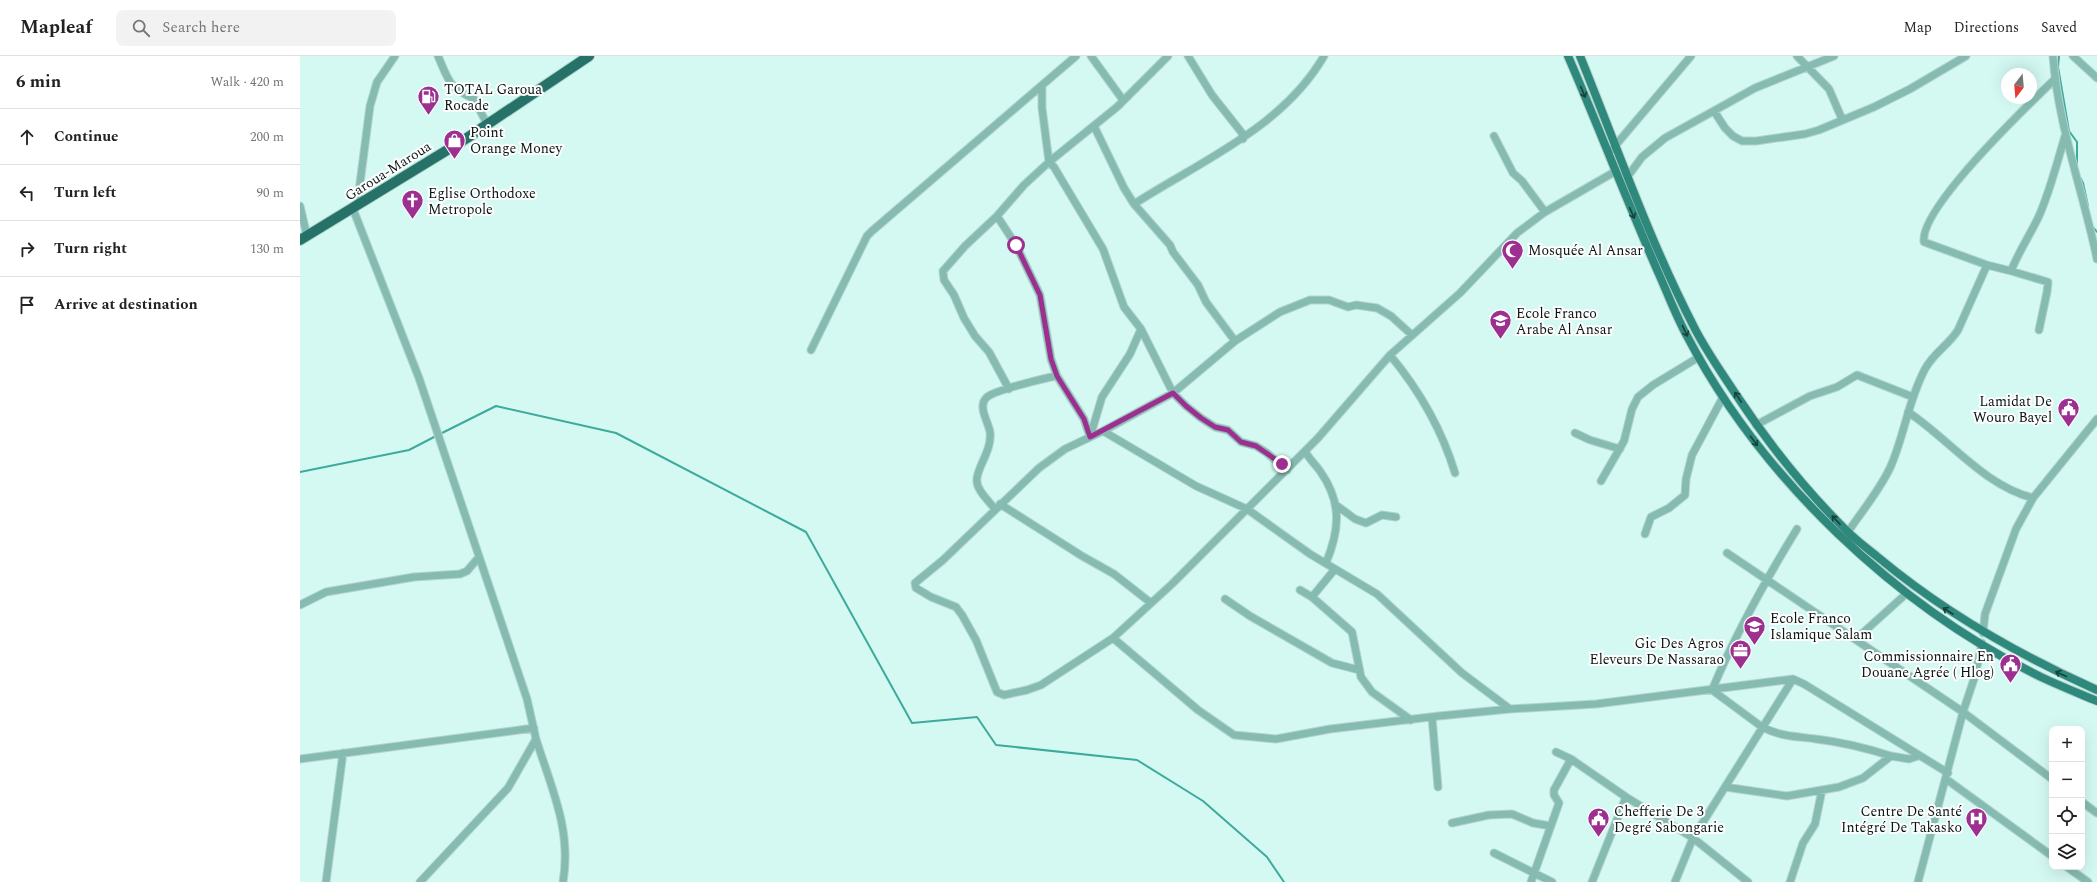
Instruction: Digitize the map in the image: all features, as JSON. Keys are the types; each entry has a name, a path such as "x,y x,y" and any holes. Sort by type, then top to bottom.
{"highway":[{"name":"Garoua-Maroua","path":"303,238 355,208 487,124 589,56"}],"main road":[{"path":"1568,56 1609,153 1630,208 1686,335 1723,397 1759,447 1800,496 1842,539 1908,593 1946,621 1982,643 2040,676 2097,701"},
{"path":"1580,56 1641,211 1694,328 1756,425 1793,474 1848,532 1944,609 1984,633 2054,671 2097,690"}],"street":[{"path":"395,56 377,82 370,106 355,208 418,378 527,699 536,739 564,829 566,848 564,882"},
{"path":"438,56 452,85 457,91 474,99 487,124"},
{"path":"811,350 868,236 872,231 914,197 979,137 1042,86 1076,56"},
{"path":"1092,56 1123,100"},
{"path":"1009,389 989,352 975,336 964,318 954,295 942,274 943,271 965,246 997,216 1008,202 1049,162 1094,126 1168,56"},
{"path":"1188,56 1212,95 1242,133 1243,139"},
{"path":"1134,204 1243,139 1276,114 1314,73 1324,56"},
{"path":"1609,153 1691,56"},
{"path":"1797,56 1829,89 1842,119"},
{"path":"1628,176 1642,157 1665,138 1755,88 1834,56"},
{"path":"1714,111 1725,128 1742,141 1756,141 1805,134 1819,130 1842,119 1874,107 1910,89 1966,56"},
{"path":"2053,56 2054,80 2065,136 2097,259"},
{"path":"2073,56 2097,78"},
{"path":"2039,330 2048,282 1987,265 1926,245 1923,238 1942,200 2008,126 2054,80"},
{"path":"1042,86 1042,108 1049,162 1054,167 1103,249 1124,307 1141,329 1173,393 1201,418 1215,427 1228,430 1241,442 1256,446 1287,470"},
{"path":"1094,126 1124,188 1134,204 1170,245 1173,252 1198,285 1206,302 1235,341"},
{"path":"1494,136 1513,173 1522,181 1546,212"},
{"path":"2011,271 2024,242 2043,207 2065,136"},
{"path":"1412,335 1391,316 1377,308 1356,305 1348,307 1330,300 1310,300 1280,312 1235,341 1173,393 1103,431 1065,449 1039,468 943,560 914,585 931,597 956,607 976,640 997,692 1004,695 1041,685 1113,638 1151,603 1287,470 1390,355 1460,293 1517,233 1546,212 1616,171"},
{"path":"300,206 303,238"},
{"path":"997,216 1016,245 1040,295 1051,359 1057,376 1084,419 1090,437"},
{"path":"1848,532 1873,497 1890,467 1913,397 1934,354 1952,338 1958,330 1987,265"},
{"path":"1090,437 1102,397 1130,354 1141,329"},
{"path":"1390,355 1410,379 1431,416 1447,446 1455,473"},
{"path":"1601,481 1614,456 1620,449 1632,409 1638,397 1653,385 1699,357"},
{"path":"1756,425 1810,396 1837,388 1856,375 1913,397"},
{"path":"1057,376 1037,380 993,394 983,403 984,415 990,432 986,457 977,479 979,488 998,507 1114,574 1151,603"},
{"path":"1645,534 1651,517 1670,508 1685,495 1686,479 1692,456 1723,397"},
{"path":"1908,412 1924,423 1984,474 2020,493 2033,498"},
{"path":"1984,633 1985,614 2010,543 2033,498 2097,419"},
{"path":"1103,431 1196,486 1247,509 1326,563 1378,594 1462,673 1510,709"},
{"path":"1575,433 1590,440 1620,449"},
{"path":"1305,451 1320,471 1335,498 1336,529 1332,548 1326,563"},
{"path":"1336,505 1354,519 1366,523 1382,515 1396,518"},
{"path":"1712,690 1733,641 1767,578 1797,529"},
{"path":"1727,553 1767,578 1963,712 2049,777"},
{"path":"300,605 326,592 414,577 460,574 467,571 479,557"},
{"path":"1312,597 1335,568"},
{"path":"1300,590 1312,597 1352,632 1361,677 1372,692 1411,720"},
{"path":"1856,639 1908,593"},
{"path":"1225,599 1250,616 1332,663 1359,670"},
{"path":"1113,638 1198,710 1234,735 1276,739 1330,729 1432,717 1510,709 1596,704 1793,679 1804,684 1918,756 1947,776 2049,854"},
{"path":"1918,882 1963,712 1975,676 1982,643"},
{"path":"1676,881 1693,838 1793,679"},
{"path":"1712,690 1762,727 1786,737 1816,739 1857,745 1891,756 1909,759 1918,756"},
{"path":"1432,717 1438,787"},
{"path":"300,759 534,728"},
{"path":"420,882 508,788 536,739"},
{"path":"1556,752 1571,759 1626,797 1693,838 1748,882"},
{"path":"326,882 343,753"},
{"path":"1725,787 1787,796 1839,787 1863,778 1891,756"},
{"path":"1531,882 1559,803 1554,795 1554,790 1571,759"},
{"path":"1790,882 1803,843 1815,824 1822,790"},
{"path":"1592,882 1626,797"},
{"path":"2085,804 2097,813"},
{"path":"1452,823 1489,815 1512,814 1533,823 1551,826"},
{"path":"1494,853 1552,882"},
{"path":"2071,870 2088,882"}],"waterway":[{"path":"2059,56 2058,67 2069,131 2077,142 2077,166"},
{"path":"2080,177 2083,183 2088,206"},
{"path":"2093,227 2097,232"},
{"path":"440,434 496,406 616,433 806,532 912,723 977,717 996,745 1137,760 1203,801 1267,857 1284,882"},
{"path":"300,472 409,450 436,436"}],"place":[{"name":"TOTAL Garoua Rocade","path":"429,116"},
{"name":"Point Orange Money","path":"455,160"},
{"name":"Eglise Orthodoxe Metropole","path":"412,220"},
{"name":"Mosquée Al Ansar","path":"1513,270"},
{"name":"Ecole Franco Arabe Al Ansar","path":"1501,340"},
{"name":"Lamidat De Wouro Bayel","path":"2068,428"},
{"name":"Ecole Franco Islamique Salam","path":"1755,646"},
{"name":"Gic Des Agros Eleveurs De Nassarao","path":"1740,670"},
{"name":"Commissionnaire En Douane Agrée ( Hlog)","path":"2010,684"},
{"name":"Chefferie De 3 Degré Sabongarie","path":"1599,838"},
{"name":"Centre De Santé Intégré De Takasko","path":"1977,838"}],"route":[{"path":"1016,245 1040,295 1051,359 1057,376 1072,396 1084,419 1090,437 1173,393 1201,418 1215,427 1228,430 1241,442 1256,446 1282,464"}]}
